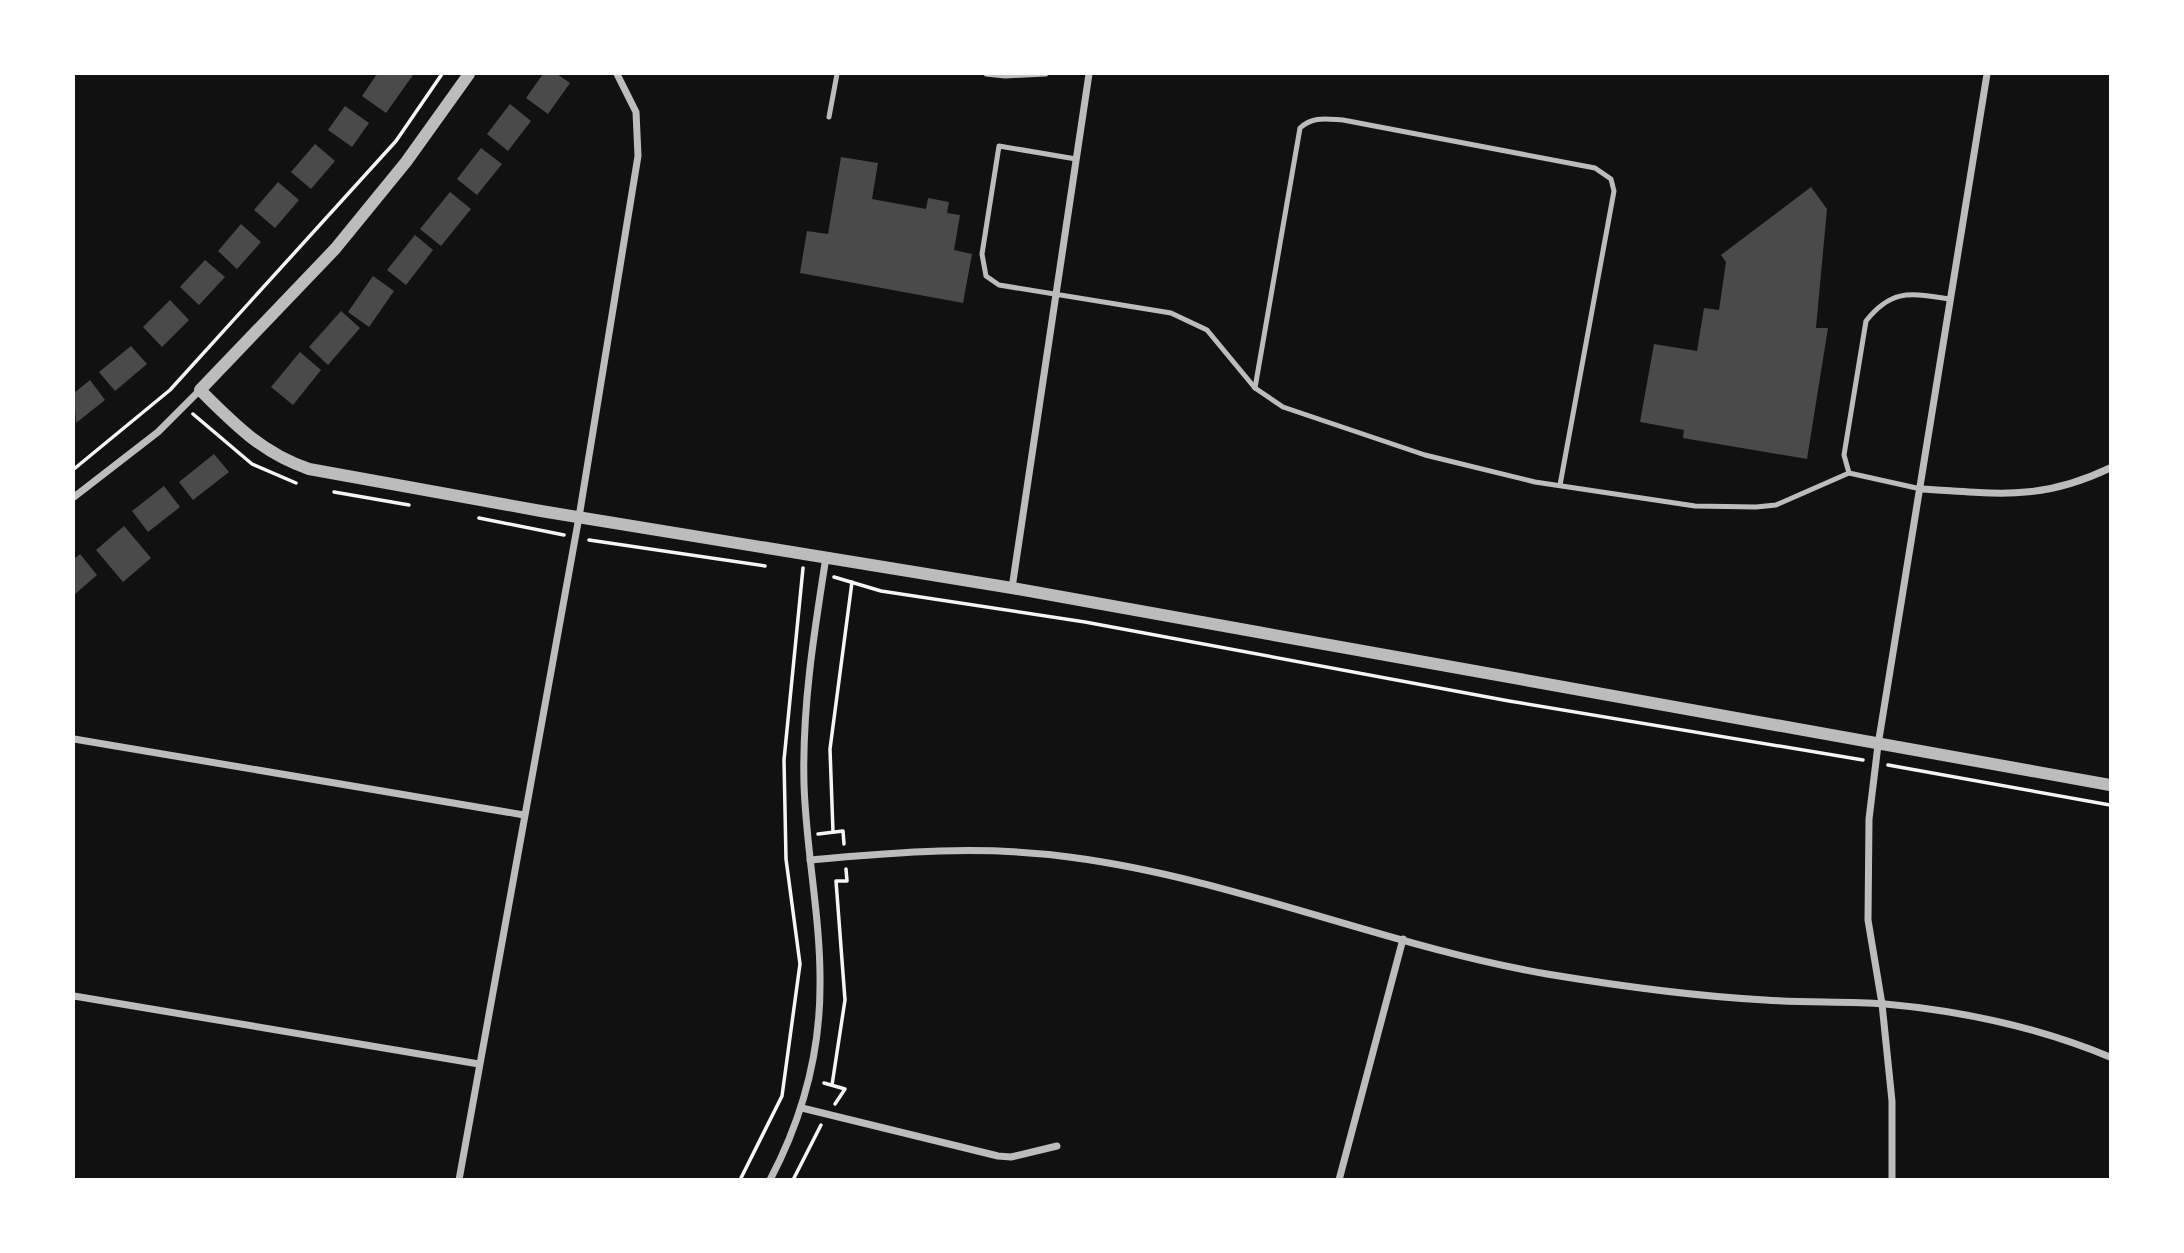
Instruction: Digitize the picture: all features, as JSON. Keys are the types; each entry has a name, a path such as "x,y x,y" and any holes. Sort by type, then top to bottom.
{"street":[{"path":"74,497 158,432 335,249 406,162 469,74"},
{"path":"459,1180 579,517 638,156 636,112 617,74"},
{"path":"1012,588 1054,292 1089,74"},
{"path":"1892,1180 1892,1101 1882,1004 1868,920 1868,843 1878,745 1987,74"},
{"path":"200,390 246,436 287,461 309,469 579,517 1012,588 2110,785"},
{"path":"1921,489 2022,495 2061,487 2110,468"},
{"path":"770,1180 802,1108 815,1056 820,984 804,786 805,717 826,557"},
{"path":"74,739 524,815"},
{"path":"810,860 912,851 987,850 1069,857 1150,872 1545,974 1660,990 1764,1000 1882,1004 1994,1019 2039,1031 2110,1057"},
{"path":"1339,1180 1403,939"},
{"path":"74,996 479,1064"},
{"path":"802,1108 998,1156 1011,1157 1057,1146"}],"lane":[{"path":"829,117 836,74"},
{"path":"986,74 1046,74"},
{"path":"1255,388 1300,128 1304,124 1315,118 1343,120 1513,150 1595,168 1611,179 1614,191 1560,485"},
{"path":"1076,159 999,146 982,254 986,276 999,285 1171,313 1207,330 1255,388 1283,407 1425,455 1560,485 1695,506 1776,505 1849,473 1921,489"},
{"path":"1849,473 1844,455 1866,321 1879,305 1899,294 1951,299"}],"path":[{"path":"74,469 170,390 396,141 442,74"},
{"path":"170,390 184,406 252,464 304,485"},
{"path":"331,491 419,507"},
{"path":"470,516 575,537 776,567"},
{"path":"740,1180 782,1096 800,964 786,837 784,761 802,571 808,554"},
{"path":"802,571 824,574 881,591 1084,622 1509,701 2110,805"},
{"path":"833,832 830,749 852,582"},
{"path":"786,837 843,831 848,881 836,881 845,1000 832,1085"}],"building":[{"path":"377,74 413,75 386,113 362,96"},
{"path":"543,74 557,74 570,83 548,114 526,98"},
{"path":"510,104 531,121 508,151 487,134"},
{"path":"345,106 369,123 352,147 328,130"},
{"path":"315,144 335,161 311,189 291,172"},
{"path":"481,148 502,164 477,195 457,179"},
{"path":"841,157 878,163 872,199 926,209 928,198 949,202 947,213 960,215 954,250 972,254 963,303 800,273 807,231 828,234"},
{"path":"278,182 299,200 275,228 254,210"},
{"path":"1811,187 1827,209 1816,328 1828,328 1807,459 1683,438 1684,430 1640,422 1654,344 1697,351 1704,308 1719,310 1726,262 1721,255"},
{"path":"450,192 471,209 441,246 420,229"},
{"path":"241,224 261,242 237,269 218,251"},
{"path":"415,235 433,250 406,285 387,270"},
{"path":"205,260 225,277 199,305 180,287"},
{"path":"373,276 394,291 369,327 348,312"},
{"path":"170,300 189,320 162,347 143,327"},
{"path":"341,311 360,328 328,365 309,347"},
{"path":"131,346 147,364 115,391 99,372"},
{"path":"300,352 321,370 293,405 271,387"},
{"path":"90,380 105,400 76,423 74,393"},
{"path":"214,454 229,472 193,500 179,482"},
{"path":"164,486 180,507 148,532 132,511"},
{"path":"124,526 151,558 123,582 96,550"},
{"path":"80,554 97,575 74,595 74,559"}]}
